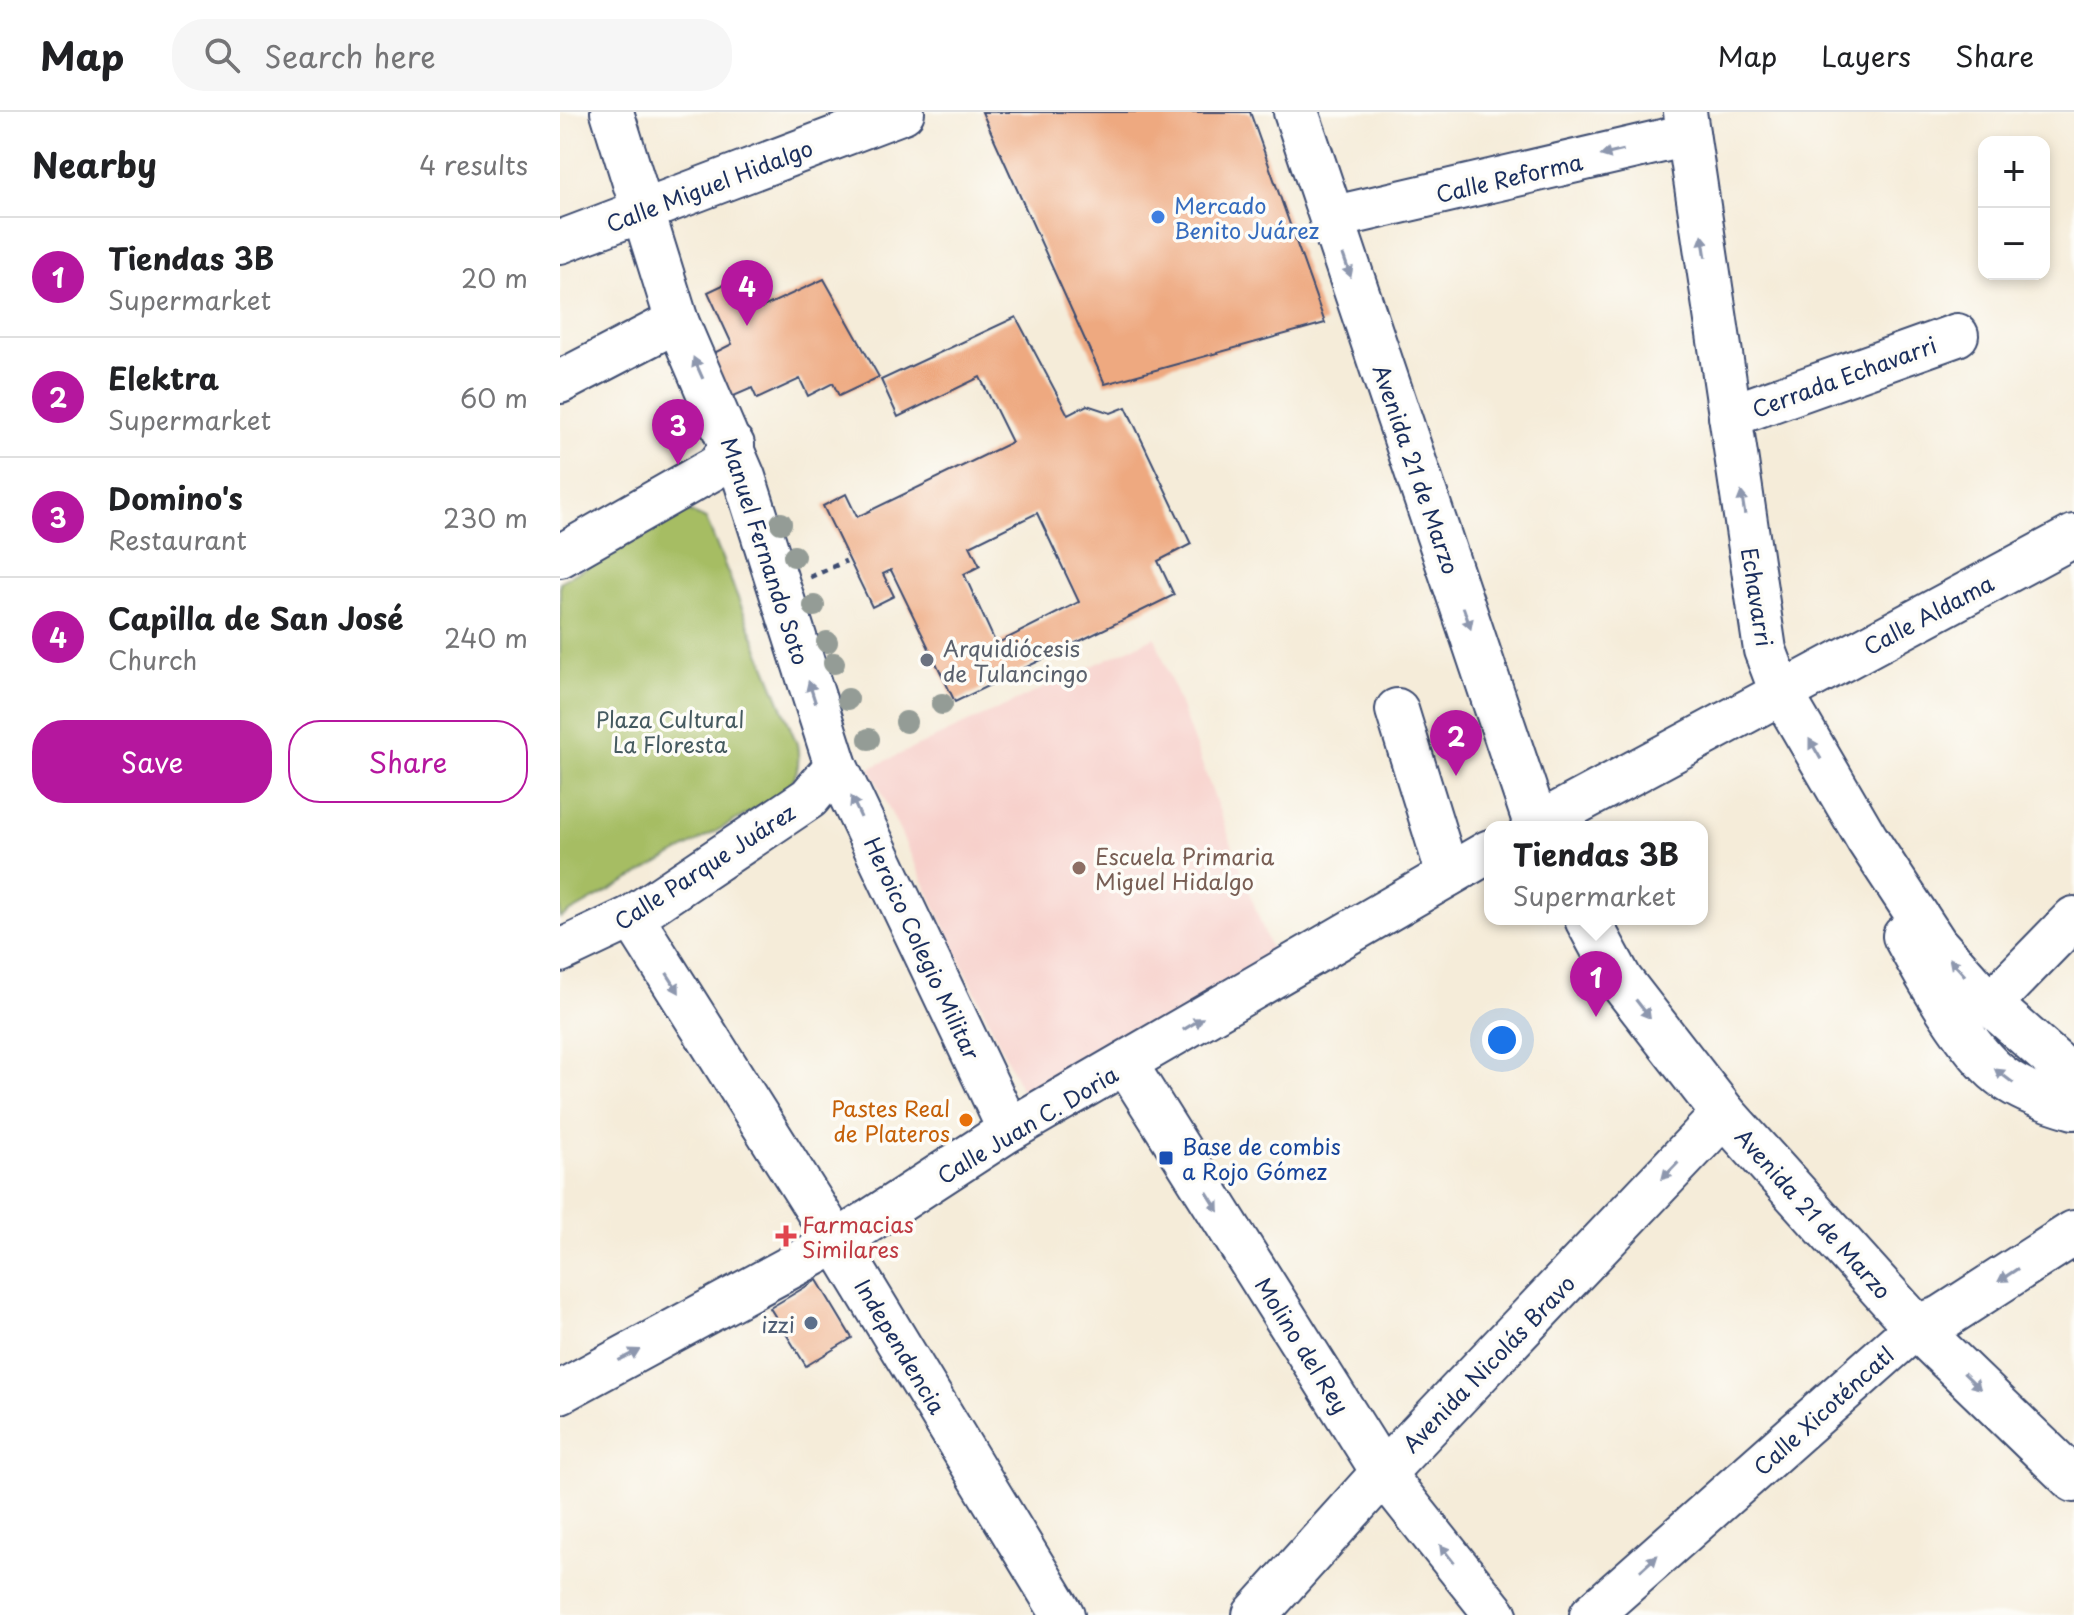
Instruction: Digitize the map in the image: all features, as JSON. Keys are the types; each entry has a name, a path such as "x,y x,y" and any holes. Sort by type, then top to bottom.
{"main road":[{"name":"Avenida 21 de Marzo","path":"1296,112 1533,821"},
{"name":"Avenida 21 de Marzo","path":"1590,925 1620,980 1724,1114 1916,1327 2074,1480"},
{"name":"Avenida Nicolás Bravo","path":"1255,1615 1383,1473 1724,1114"},
{"name":"Calle Xicoténcatl","path":"1916,1327 1942,1318 2074,1233"}],"street":[{"name":"Manuel Fernando Soto","path":"612,112 677,321 733,445 836,766"},
{"name":"Calle Miguel Hidalgo","path":"560,242 903,112"},
{"name":"Calle Reforma","path":"1331,218 1686,123"},
{"name":"Echavarri","path":"1686,123 1765,650 1781,692 1867,839 1936,944 1990,1004 2070,1068"},
{"path":"560,382 677,321"},
{"name":"Cerrada Echavarri","path":"1730,416 1957,335"},
{"path":"560,556 718,466 733,445"},
{"name":"Calle Aldama","path":"1781,692 2074,536"},
{"path":"1544,821 1781,692"},
{"path":"1397,710 1448,875"},
{"name":"Calle Parque Juárez","path":"560,951 632,917 809,798 836,766"},
{"name":"Heroico Colegio Militar","path":"836,766 1009,1130"},
{"path":"1867,839 1881,888 1894,917 1917,960 1972,1044 2011,1083 2074,1108"},
{"name":"Calle Juan C. Doria","path":"560,1392 837,1242 1009,1130 1484,854"},
{"name":"Independencia","path":"632,917 837,1242 1063,1615"},
{"path":"1990,1004 2074,918"},
{"name":"Molino del Rey","path":"1126,1064 1383,1473 1496,1615"},
{"name":"Calle Xicoténcatl","path":"1591,1615 1916,1327"}],"path":[{"path":"802,581 846,561"}],"shaded area":[{"name":"Escuela Primaria Miguel Hidalgo","path":"1155,637 1278,969 1033,1101 1024,1096 870,768"}],"green space":[{"name":"Plaza Cultural La Floresta","path":"688,511 706,519 797,744 796,772 781,795 560,918 560,582"}],"building":[{"name":"Mercado Benito Juárez","path":"982,112 1250,112 1325,323 1105,384"},
{"path":"746,274 761,308 824,279 879,377 839,396 833,383 808,396 800,379 757,399 752,388 727,399 712,354 732,344 708,292"},
{"path":"1016,317 1068,415 1087,405 1111,413 1126,407 1191,544 1158,561 1174,595 955,702 891,570 883,574 894,596 872,607 823,506 846,494 857,517 1012,442 980,377 898,417 881,380","holes":["1037,513 1079,602 996,644 964,574 980,566 970,546"]},
{"name":"izzi","path":"817,1280 852,1338 806,1366 770,1308"}],"place":[{"name":"Mercado Benito Juárez","path":"1158,217"},
{"name":"Capilla de San José","path":"747,326"},
{"name":"Domino's","path":"678,465"},
{"name":"Arquidiócesis de Tulancingo","path":"927,660"},
{"name":"Elektra","path":"1456,776"},
{"name":"Escuela Primaria Miguel Hidalgo","path":"1079,868"},
{"name":"Tiendas 3B","path":"1596,1017"},
{"name":"Pastes Real de Plateros","path":"966,1120"},
{"name":"Base de combis a Rojo Gómez","path":"1166,1158"},
{"name":"Farmacias Similares","path":"786,1236"},
{"name":"izzi","path":"811,1323"}]}
